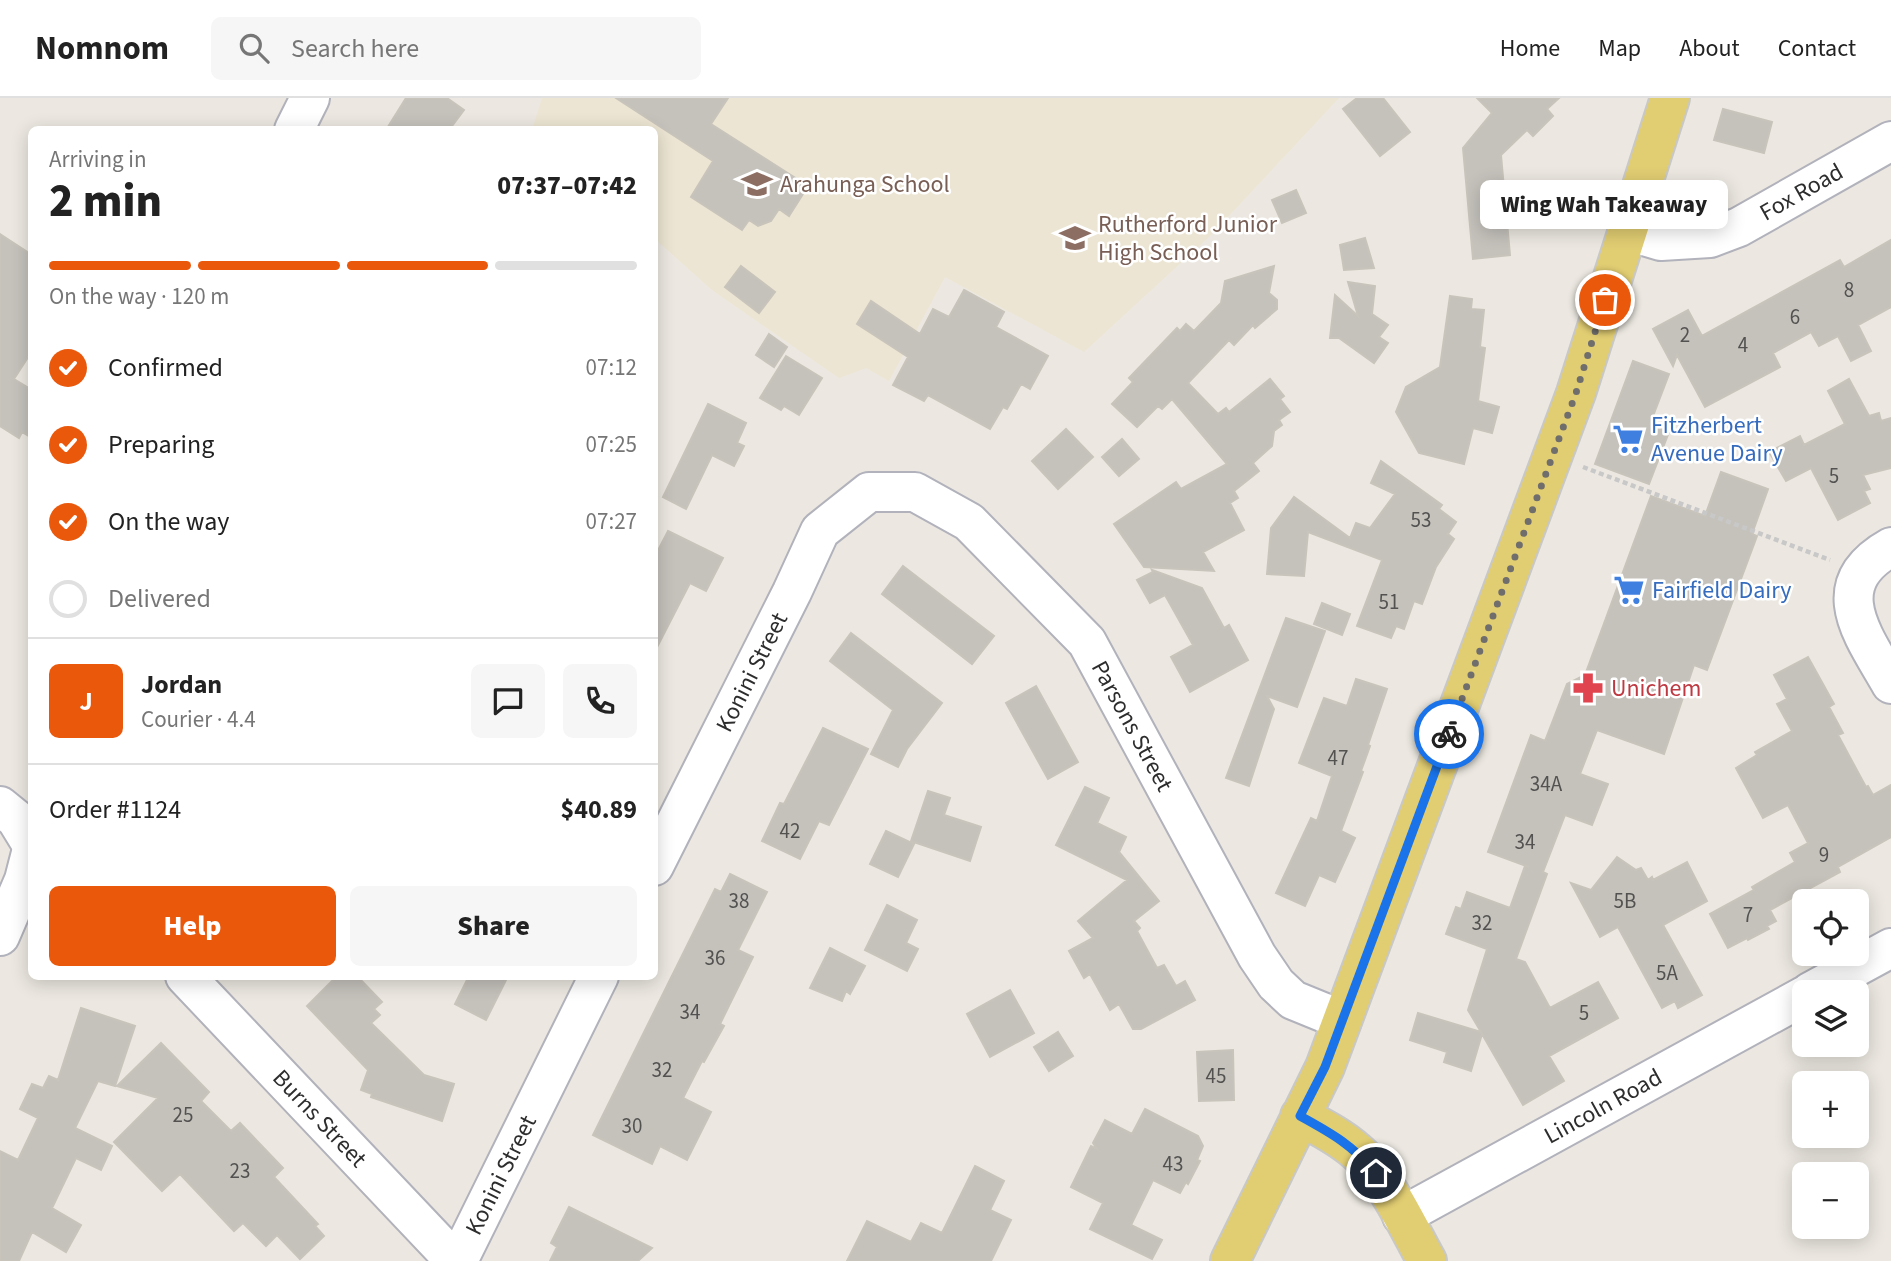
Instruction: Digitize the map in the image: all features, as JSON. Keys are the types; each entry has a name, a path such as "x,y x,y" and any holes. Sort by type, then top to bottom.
{"main road":[{"path":"1230,1261 1325,1067 1576,393 1670,98"},
{"path":"1300,1116 1359,1152 1376,1173 1427,1261"}],"street":[{"path":"296,126 310,98"},
{"name":"Fox Road","path":"1627,231 1661,241 1710,238 1739,227 1891,141"},
{"name":"Parsons Street","path":"869,492 915,492 969,522 1087,642 1257,956 1276,984 1293,1000 1342,1020"},
{"name":"Konini Street","path":"658,858 820,531 869,492"},
{"path":"1891,547 1868,563 1861,572 1853,594 1853,607 1859,627 1891,684"},
{"path":"0,806 16,819 28,840"},
{"path":"0,936 28,862"},
{"path":"1832,980 1891,948"},
{"name":"Burns Street","path":"189,980 457,1261"},
{"name":"Konini Street","path":"457,1261 597,980"},
{"name":"Lincoln Road","path":"1402,1216 1792,1003"}],"path":[{"path":"1553,455 1861,572"}],"shaded area":[{"name":"Rutherford Junior High School","path":"542,98 1339,98 1210,236 1084,352 945,277 889,381 866,368 839,378 712,290 658,242 658,126 533,126"}],"building":[{"path":"406,98 447,98 464,110 452,126 388,126"},
{"path":"616,98 728,98 711,124 808,186 789,216 779,209 771,221 758,226 749,220 742,230 691,197 713,161"},
{"path":"1357,98 1383,98 1410,132 1380,156 1343,109"},
{"path":"1477,98 1559,98 1547,109 1553,116 1533,136 1527,130 1501,155 1510,255 1473,259 1463,148 1492,113"},
{"path":"1723,109 1772,122 1764,153 1714,140"},
{"path":"1296,190 1306,213 1282,223 1272,200"},
{"path":"0,234 28,252 28,357 14,379 28,388 28,436 22,432 19,438 0,426"},
{"path":"1365,238 1374,268 1344,270 1340,245"},
{"path":"1891,240 1891,307 1858,325 1871,351 1851,361 1838,336 1819,346 1811,332 1773,353 1780,367 1705,407 1677,355 1673,366 1653,329 1688,310 1702,336 1840,260 1844,267"},
{"path":"741,266 775,292 759,313 725,287"},
{"path":"1274,266 1269,293 1277,300 1277,309 1255,328 1253,325 1234,345 1229,340 1188,383 1218,414 1226,408 1229,412 1270,379 1284,396 1280,399 1290,412 1279,420 1282,425 1274,431 1272,446 1253,463 1259,471 1234,491 1238,498 1230,503 1244,530 1203,552 1214,571 1144,567 1114,524 1176,482 1181,489 1227,464 1172,399 1162,409 1158,406 1137,427 1112,404 1133,382 1129,378 1177,328 1180,331 1186,324 1194,331 1221,303 1225,281"},
{"path":"1348,282 1375,286 1372,314 1388,325 1379,337 1388,343 1374,363 1339,338 1330,338 1335,295 1358,316"},
{"path":"964,290 1004,312 996,327 1048,356 1030,389 1021,384 1007,409 1003,407 990,429 928,395 924,401 893,385 908,357 857,324 871,301 920,334 933,309 949,317"},
{"path":"1450,296 1472,299 1471,309 1484,310 1480,347 1485,348 1478,401 1499,407 1492,433 1473,428 1464,464 1419,453 1396,412 1406,387 1440,367"},
{"path":"769,334 787,347 774,367 756,355"},
{"path":"786,356 822,378 799,415 784,406 781,410 760,398"},
{"path":"1633,361 1669,374 1650,424 1669,432 1649,484 1595,464"},
{"path":"1849,379 1869,416 1879,413 1881,421 1891,418 1891,468 1863,475 1870,489 1864,491 1870,503 1838,520 1811,468 1786,481 1769,452 1800,436 1804,445 1845,424 1828,391"},
{"path":"708,404 746,423 737,443 744,446 734,466 712,455 686,509 663,497"},
{"path":"1066,429 1093,457 1058,489 1032,461"},
{"path":"1122,439 1139,459 1119,476 1102,457"},
{"path":"1381,461 1442,505 1439,509 1456,522 1448,534 1454,539 1436,567 1422,604 1414,601 1404,629 1396,626 1391,638 1357,626 1382,560 1308,532 1304,576 1267,574 1271,528 1294,497 1350,538 1356,523 1370,528 1395,494 1371,483"},
{"path":"1721,472 1768,489 1752,534 1757,536 1707,670 1694,665 1664,754 1597,730 1580,774 1608,784 1592,825 1565,815 1543,872 1547,874 1516,959 1525,962 1550,1008 1598,982 1618,1018 1549,1056 1564,1081 1523,1105 1482,1034 1471,1071 1444,1062 1447,1052 1410,1040 1418,1013 1481,1032 1468,1010 1487,949 1446,934 1456,907 1461,909 1467,892 1510,908 1525,866 1529,867 1488,852 1531,735 1545,741 1567,684 1585,675 1651,496 1705,516"},
{"path":"668,531 723,558 706,591 690,583 658,645 658,550"},
{"path":"903,566 994,636 972,664 882,594"},
{"path":"1152,570 1202,588 1224,628 1229,625 1248,660 1190,692 1171,657 1193,645 1165,595 1150,603 1137,580 1153,572"},
{"path":"1322,603 1350,614 1342,635 1314,624"},
{"path":"1286,618 1325,631 1297,707 1267,696 1274,709 1249,786 1226,778"},
{"path":"851,633 942,703 907,749 898,767 871,754 893,710 830,661"},
{"path":"1808,657 1834,704 1829,707 1843,733 1838,735 1866,787 1868,786 1873,795 1891,785 1891,837 1838,867 1840,872 1809,889 1792,889 1792,898 1770,910 1776,921 1767,926 1769,929 1728,948 1710,914 1754,890 1752,887 1795,862 1790,853 1808,843 1788,805 1763,818 1736,768 1757,755 1755,752 1792,731 1777,704 1787,699 1774,675"},
{"path":"1356,679 1387,689 1368,745 1370,746 1361,771 1363,772 1341,831 1355,838 1335,882 1319,875 1305,906 1276,893 1311,818 1317,821 1332,776 1299,763 1324,698 1347,706"},
{"path":"1036,686 1078,762 1048,779 1006,703"},
{"path":"823,728 868,749 829,825 819,821 800,859 762,841 780,803 784,804"},
{"path":"1085,787 1109,798 1097,823 1126,837 1119,852 1159,901 1134,921 1140,928 1137,931 1157,968 1164,965 1176,986 1185,981 1195,1000 1141,1029 1133,1029 1119,1004 1110,1010 1090,974 1084,978 1069,951 1093,938 1078,921 1127,880 1056,845"},
{"path":"928,791 950,798 944,815 981,827 970,861 911,841"},
{"path":"886,831 914,844 898,877 870,864"},
{"path":"1617,857 1636,870 1641,868 1648,880 1687,862 1707,901 1663,925 1702,995 1678,1008 1675,1001 1662,1008 1618,927 1600,937 1571,883 1591,890"},
{"path":"730,874 767,892 738,950 753,957 720,1024 724,1026 683,1098 711,1112 687,1160 660,1146 652,1164 593,1135 715,889 721,892"},
{"path":"887,905 917,920 906,943 918,949 907,971 865,950"},
{"path":"830,948 865,966 850,994 846,991 842,1001 810,988"},
{"path":"333,980 361,980 382,1002 374,1009 380,1015 371,1023 424,1075 454,1084 442,1121 371,1097 372,1094 361,1090 368,1070 307,1006"},
{"path":"467,980 506,980 486,1020 455,1004"},
{"path":"1010,990 1034,1033 990,1057 967,1014"},
{"path":"81,1008 135,1026 115,1086 98,1081 75,1128 112,1146 101,1170 76,1158 52,1208 81,1225 66,1252 32,1232 19,1261 0,1261 0,1151 18,1160 38,1118 20,1109 32,1084 43,1088 49,1076 58,1080"},
{"path":"1058,1032 1073,1056 1049,1071 1034,1047"},
{"path":"161,1043 209,1092 201,1101 231,1131 240,1123 283,1168 274,1177 318,1224 315,1226 324,1236 300,1259 277,1235 266,1246 243,1223 234,1231 180,1174 162,1191 114,1142 158,1098 117,1086"},
{"path":"1233,1050 1234,1100 1199,1101 1197,1052"},
{"path":"1145,1109 1198,1136 1203,1146 1197,1160 1200,1161 1180,1193 1153,1180 1131,1225 1162,1240 1152,1259 1090,1229 1103,1203 1071,1187 1091,1146 1097,1149 1093,1143 1105,1120 1132,1134"},
{"path":"975,1166 1004,1181 990,1210 1011,1220 991,1261 847,1261 867,1221 911,1242 921,1223 942,1233"},
{"path":"569,1207 652,1248 638,1261 550,1261 557,1247 551,1243"}],"way so far":[{"path":"1449,734 1576,393 1605,300"}],"place":[{"name":"Arahunga School","path":"757,184"},
{"name":"Rutherford Junior High School","path":"1075,238"},
{"name":"Wing Wah Takeaway","path":"1605,300"},
{"name":"Fitzherbert Avenue Dairy","path":"1628,439"},
{"name":"Fairfield Dairy","path":"1629,590"},
{"name":"Unichem","path":"1588,688"}],"route":[{"path":"1376,1173 1359,1152 1300,1116 1325,1067 1449,734"}]}
